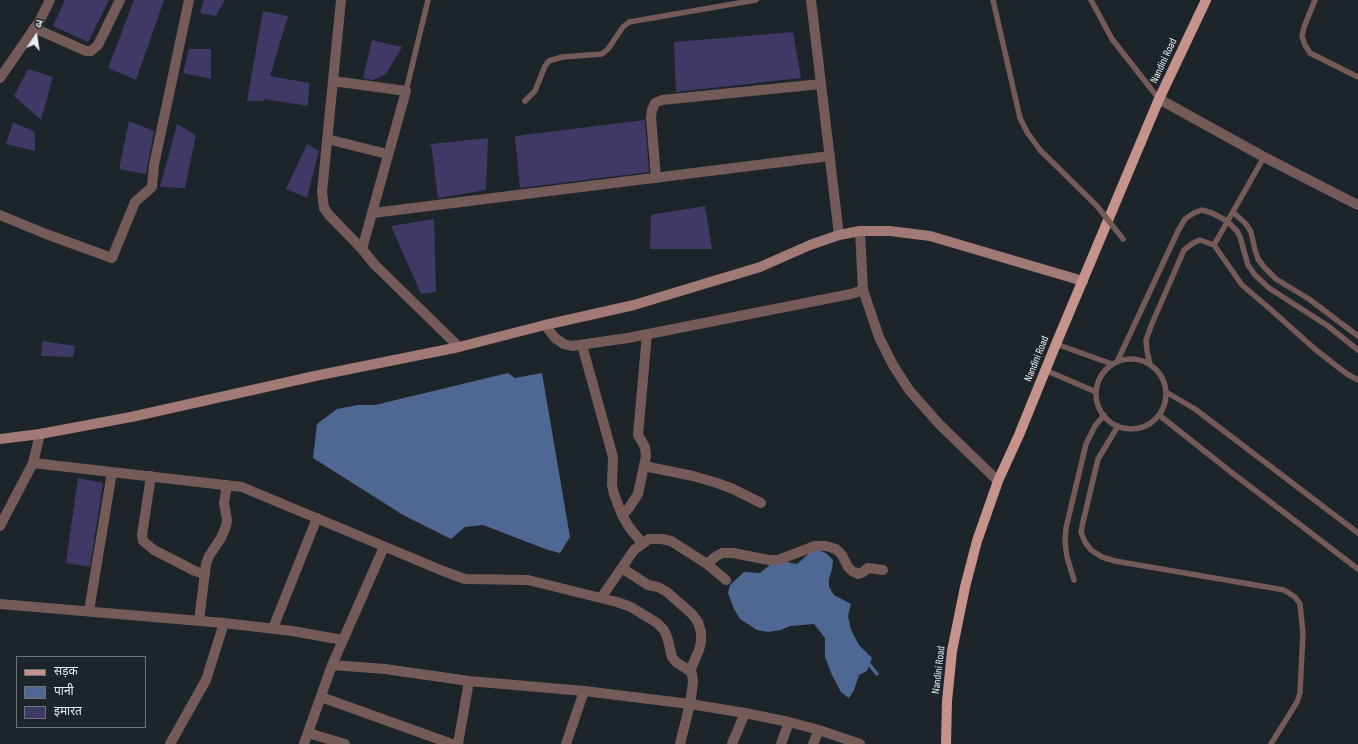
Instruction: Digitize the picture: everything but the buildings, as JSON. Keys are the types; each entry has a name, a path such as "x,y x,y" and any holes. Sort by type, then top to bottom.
{"main road":[{"name":"Nandini Road","path":"946,744 947,700 952,651 963,594 977,541 998,481 1019,435 1159,99 1206,0"},
{"path":"0,439 40,434 131,417 314,376 459,346 634,305 760,267 810,245 839,235 860,231 890,231 930,236 1083,281"}],"street":[{"path":"0,78 34,28 50,0"},
{"path":"34,28 86,51 91,51 98,45 120,0"},
{"path":"0,215 46,234 112,258 135,202 152,187 154,165 189,0"},
{"path":"341,0 322,192 324,208 362,249 375,266 459,346"},
{"path":"811,0 839,235"},
{"path":"333,81 406,91 362,249"},
{"path":"656,178 652,117 652,110 655,103 662,100 821,84"},
{"path":"1159,99 1264,157 1358,205"},
{"path":"327,139 388,154"},
{"path":"373,213 830,156"},
{"path":"860,231 863,290 879,337 893,365 909,390 940,425 998,481"},
{"path":"545,325 555,338 564,344 572,346 582,345 647,334 851,294 863,290"},
{"path":"622,515 635,500 638,494 646,456 645,447 638,435 647,334"},
{"path":"582,345 613,457 612,485 618,507 629,527 642,543"},
{"path":"1,522 33,463 40,434"},
{"path":"33,463 242,487 384,547 465,579 528,580 631,607 657,623 664,630 672,657 676,662 690,671 693,678 690,704 680,744"},
{"path":"644,466 693,476 717,483 761,503"},
{"path":"89,611 112,472"},
{"path":"150,476 142,535 143,541 154,550 205,574"},
{"path":"199,620 206,564 226,526 227,520 224,503 227,485"},
{"path":"273,628 317,518"},
{"path":"601,598 634,550 649,539 671,541 707,564 726,580"},
{"path":"707,564 714,557 722,553 733,553 760,559 774,560 815,546 826,546 836,549 842,555 848,567 858,574 864,572 868,568 883,570"},
{"path":"304,744 332,665 384,547"},
{"path":"622,568 648,585 658,587 667,592 692,614 698,622 701,632 700,650 690,671"},
{"path":"0,604 199,620 273,628 343,640"},
{"path":"170,744 206,680 224,623"},
{"path":"332,665 384,669 468,681 584,691 690,704 789,722 818,730 854,743"},
{"path":"458,744 468,681"},
{"path":"566,744 584,691"},
{"path":"321,697 452,744"},
{"path":"732,744 745,713"},
{"path":"781,744 789,722"},
{"path":"813,744 818,730"},
{"path":"308,733 345,744"}],"lane":[{"path":"406,91 428,0"},
{"path":"525,101 535,91 545,66 549,61 562,58 602,54 608,49 623,27 629,22 756,0"},
{"path":"993,0 1020,118 1027,132 1040,150 1097,206 1123,239"},
{"path":"1091,0 1112,39 1159,99"},
{"path":"1315,0 1302,36 1310,53 1358,77"},
{"path":"1214,245 1264,157"},
{"path":"1056,344 1114,363 1128,359 1139,360 1150,364 1158,371 1164,381 1166,392 1165,404 1159,415 1151,423 1140,428 1129,428 1118,426 1110,422 1098,404 1096,392 1099,380 1114,363 1178,231 1185,220 1194,213 1202,210 1212,213 1227,221 1237,231 1248,265 1255,275 1269,288 1328,326 1358,350"},
{"path":"1233,212 1246,224 1251,232 1257,255 1264,267 1276,279 1309,299 1358,336"},
{"path":"1150,364 1146,340 1184,250 1193,242 1200,240 1214,245 1242,286 1316,350 1347,374 1358,380"},
{"path":"1045,370 1096,392"},
{"path":"1166,392 1195,409 1358,533"},
{"path":"1074,580 1067,557 1065,542 1066,528 1086,444 1095,426 1104,415"},
{"path":"1159,415 1358,569"},
{"path":"1118,426 1098,459 1083,522 1082,532 1085,542 1091,550 1102,557 1115,561 1284,590 1295,597 1300,604 1303,633 1300,693 1297,702 1271,744"}],"water":[{"path":"508,373 515,378 542,373 570,537 560,553 548,550 483,525 465,527 451,539 403,515 313,458 317,424 337,409 358,405 375,405"},
{"path":"814,549 826,553 833,560 829,587 834,595 851,604 848,616 851,630 859,645 872,658 867,671 859,675 854,690 849,698 841,692 832,675 825,657 825,638 814,624 790,626 781,630 768,632 757,630 740,619 734,609 728,593 730,585 744,572 760,573 771,564 782,561 797,564"}],"waterway":[{"path":"869,664 877,674"}]}
